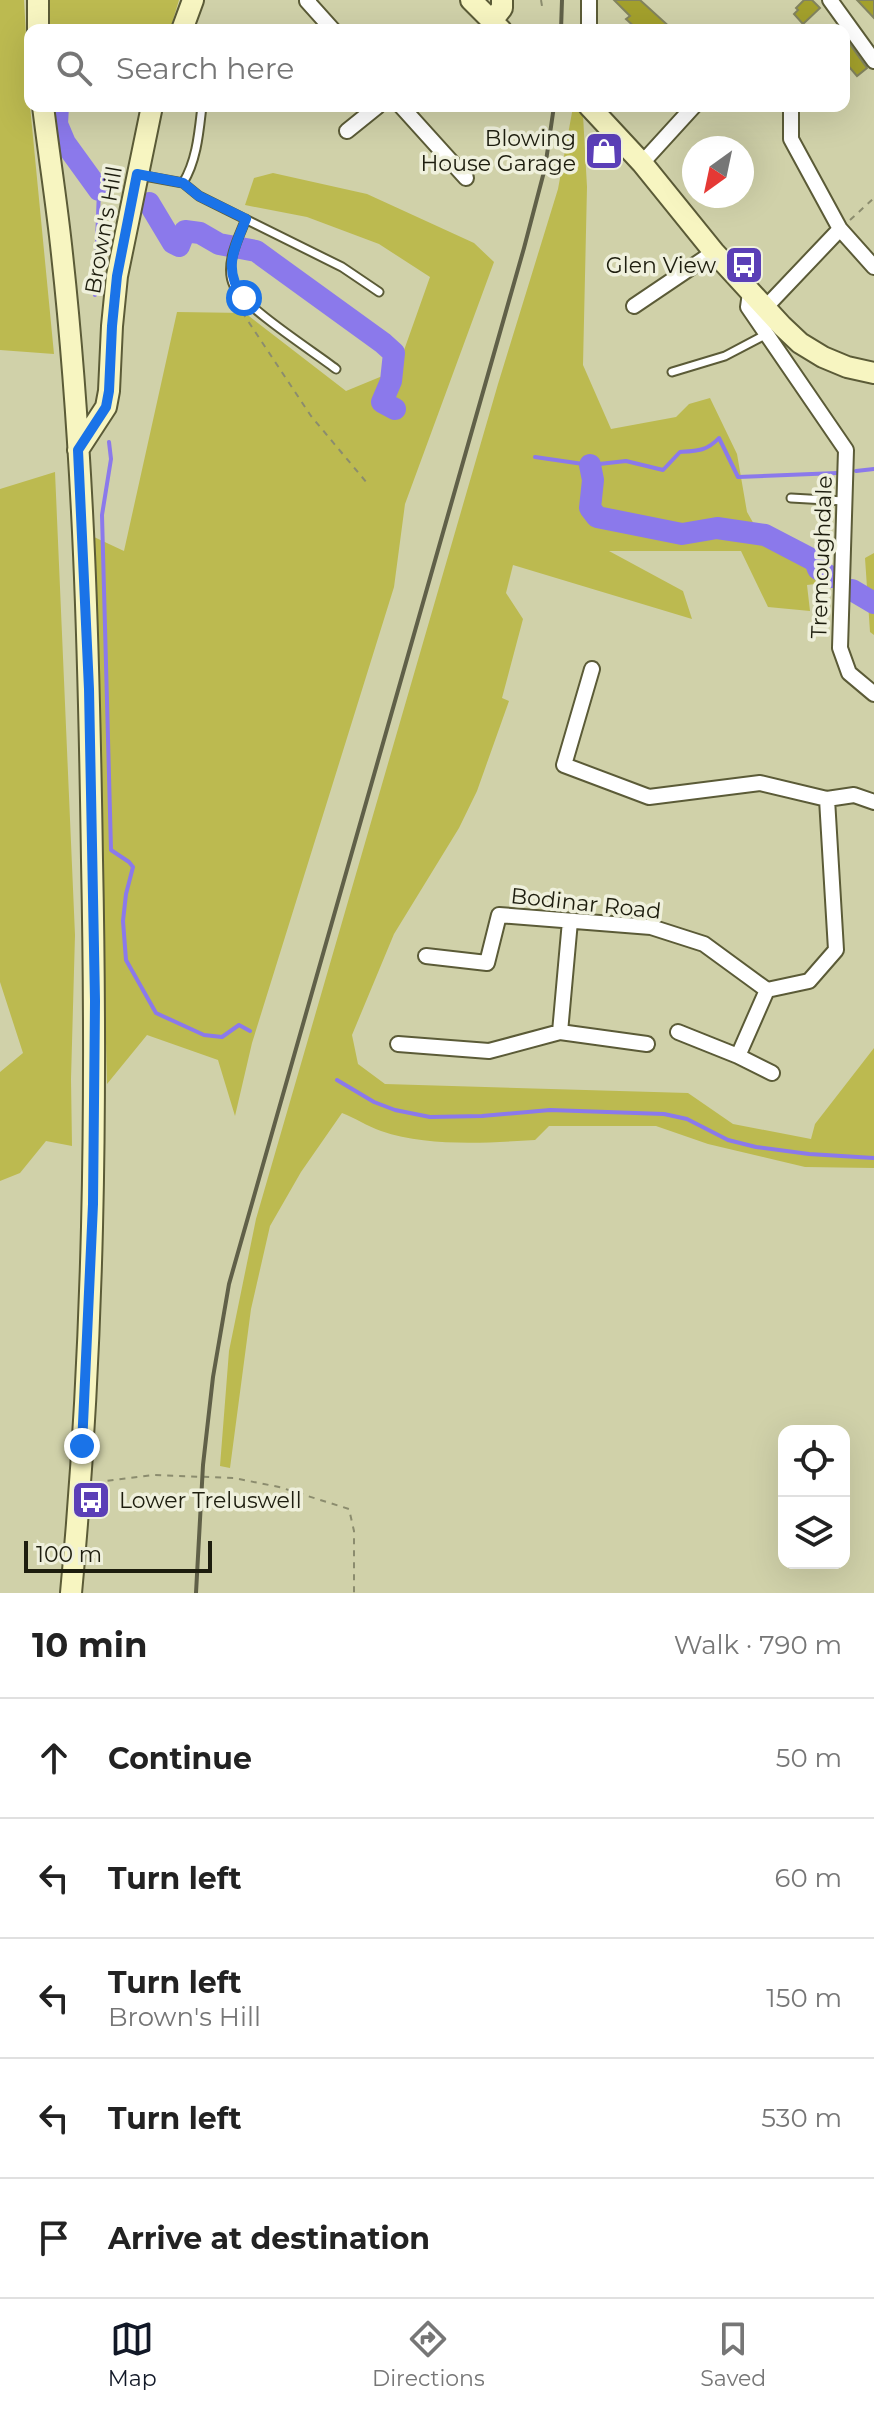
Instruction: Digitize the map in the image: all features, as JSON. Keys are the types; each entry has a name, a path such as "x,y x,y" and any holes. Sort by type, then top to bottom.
{"main road":[{"path":"38,0 38,24"},
{"path":"184,24 193,0"},
{"path":"471,0 488,24"},
{"path":"492,24 502,8 502,0"},
{"path":"44,112 62,255 78,450 89,689 95,1001 93,1204 81,1490 71,1593"},
{"name":"Brown's Hill","path":"78,450 106,407 117,276 151,112"},
{"path":"603,114 714,252 757,301 800,343 847,367 874,373"}],"street":[{"path":"309,0 328,24"},
{"path":"589,0 589,24"},
{"path":"830,0 847,24"},
{"path":"850,28 874,61"},
{"path":"347,131 371,112"},
{"path":"406,112 466,178"},
{"path":"642,163 689,112"},
{"path":"791,112 791,139 840,229 874,267"},
{"path":"757,301 840,229"},
{"path":"634,306 714,252"},
{"name":"Tremoughdale","path":"757,301 748,307 846,450 840,648 849,673 874,694"},
{"path":"592,669 564,765 649,797 760,783 827,799 854,795 874,802"},
{"path":"738,1056 767,990 809,981 836,950 827,799"},
{"name":"Bodinar Road","path":"426,956 487,963 499,915 651,927 704,944 767,990"},
{"path":"560,1032 570,921"},
{"path":"398,1044 489,1051 560,1032 647,1044"},
{"path":"678,1032 772,1073"}],"lane":[{"path":"183,183 190,173 198,143 201,112"},
{"path":"137,174 183,183 199,196 342,267 379,292"},
{"path":"246,219 233,251 233,285 258,310 336,369"},
{"path":"672,372 725,356 767,334"},
{"path":"791,498 844,501"}],"path":[{"path":"541,0 542,6"},
{"path":"840,229 874,198"},
{"path":"233,285 239,306 311,416 367,483"},
{"path":"81,1490 106,1481 153,1475 234,1478 279,1487 349,1509 354,1531 354,1593"}],"shaded area":[{"path":"0,0 24,0 24,112 31,112 54,354 0,350"},
{"path":"42,0 179,0 172,24 40,24"},
{"path":"572,112 579,112 583,115 587,187 583,365 611,429 676,417 689,404 710,398 737,454 747,512 755,526 830,569 832,582 807,585 810,611 768,607 741,551 609,551 683,591 692,619 513,565 506,593 523,619 502,698 509,701 477,791 459,828 394,934 352,1035 358,1064 385,1084 688,1093 733,1124 811,1139 815,1124 874,1048 874,1168 805,1167 708,1144 656,1126 549,1126 535,1140 457,1143 399,1136 342,1113 301,1172 270,1226 251,1309 230,1468 220,1466 229,1351 256,1219 498,384 558,189"},
{"path":"273,173 367,194 474,243 494,262 405,504 394,587 252,1043 235,1116 218,1060 147,1035 107,1084 94,537 124,551 177,312 245,313 346,391 397,370 430,277 379,244 307,217 245,205 254,178"},
{"path":"55,472 75,935 72,1146 46,1141 20,1173 0,1181 0,1072 23,1053 0,982 0,489"},
{"path":"874,553 874,635 870,632 865,558"}],"building":[{"path":"614,0 640,0 666,24 631,24 626,19 630,16"},
{"path":"804,0 812,0 820,8 803,24 794,14"},
{"path":"857,0 874,0 874,18"},
{"path":"850,44 867,68 857,76 850,68"}],"waterway":[{"path":"58,112 57,124 65,143 99,190"},
{"path":"95,295 99,190"},
{"path":"149,203 173,243 179,246 185,231 200,233 219,244 256,251 383,343 394,353 391,381 382,402 395,409"},
{"path":"535,457 590,465 626,461 663,470 680,452 701,450 719,438 738,477 837,473"},
{"path":"109,442 111,459 102,515 111,850 133,867 123,921 126,960 156,1013 204,1035 222,1037 239,1025 250,1031"},
{"path":"590,465 593,480 590,508 597,517 682,534 717,528 765,535 815,561 818,569 831,577"},
{"path":"856,471 874,469"},
{"path":"852,590 874,603"},
{"path":"337,1080 374,1102 430,1117 550,1110 664,1114 687,1119 728,1140 756,1147 874,1158"}],"railway":[{"path":"561,24 562,0"},
{"path":"196,1593 203,1465 213,1377 229,1284 524,248 545,168 553,112"}],"place":[{"name":"Blowing House Garage","path":"604,151"},
{"name":"Glen View","path":"744,265"},
{"name":"Lower Treluswell","path":"91,1500"}],"route":[{"path":"82,1446 93,1204 95,1001 89,689 78,450 106,407 117,276 137,174 183,183 199,196 246,219 233,251 231,267 233,285 244,298"}]}
